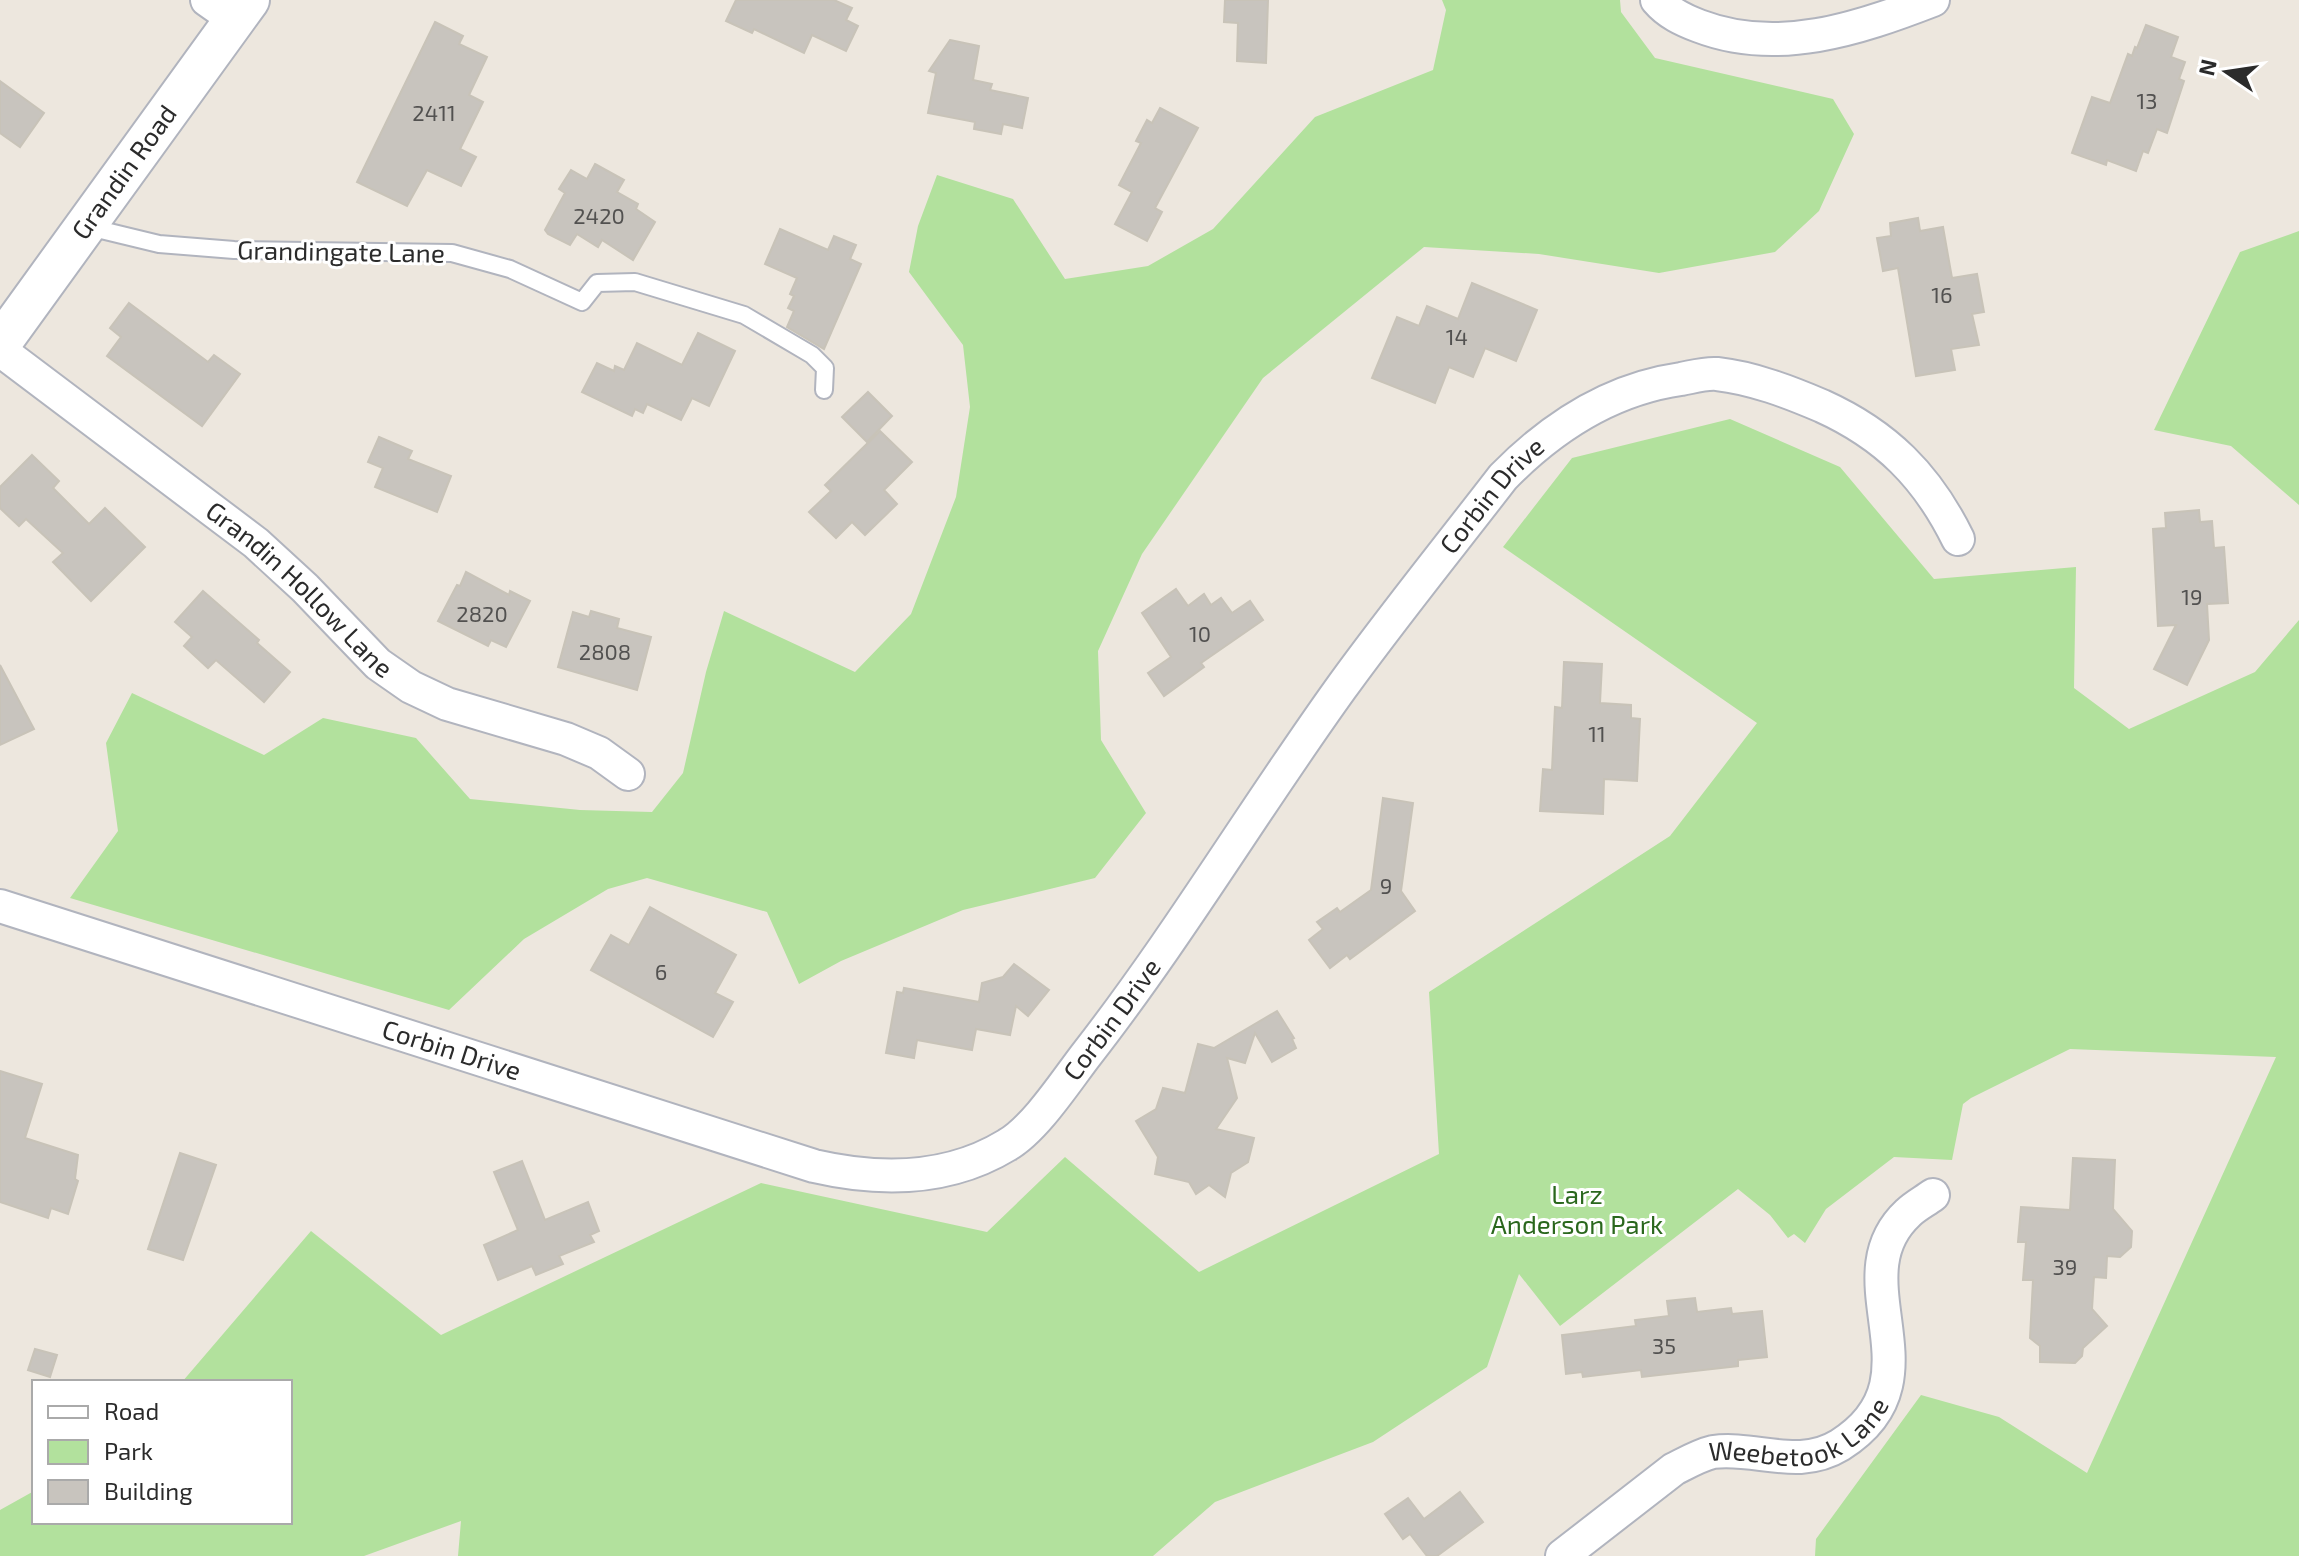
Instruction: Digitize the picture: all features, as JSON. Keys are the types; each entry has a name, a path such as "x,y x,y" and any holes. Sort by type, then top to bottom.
{"street":[{"path":"1657,0 1681,19 1714,32 1782,41 1871,24 1933,0"},
{"name":"Grandin Road","path":"0,344 89,221 230,6"},
{"name":"Grandin Hollow Lane","path":"0,350 256,543 305,588 378,664 411,687 447,704 566,739 599,753 628,774"},
{"name":"Corbin Drive","path":"0,906 814,1166 853,1175 880,1177 934,1173 973,1162 1009,1144 1041,1113 1139,988 1348,680 1503,477 1531,449 1563,424 1610,398 1661,382 1714,374 1790,392 1838,413 1903,457 1943,507 1958,539"},
{"name":"Weebetook Lane","path":"1562,1556 1674,1469 1694,1459 1714,1452 1806,1457 1838,1447 1864,1428 1884,1400 1889,1383 1881,1287 1883,1261 1892,1236 1907,1213 1933,1195"}],"lane":[{"name":"Grandingate Lane","path":"89,221 97,229 159,244 234,250 452,253 510,269 582,302 597,283 635,282 744,315 812,355 825,368 824,390"}],"green space":[{"path":"1442,0 1620,0 1621,12 1655,58 1833,99 1854,134 1819,211 1775,252 1659,273 1539,254 1424,247 1263,378 1142,554 1098,651 1101,740 1146,813 1095,878 963,910 841,961 799,984 767,912 647,878 608,889 524,939 449,1010 70,898 118,831 106,743 132,693 264,755 323,718 416,738 470,799 580,810 652,812 683,773 706,672 724,611 855,672 911,614 956,497 970,407 963,345 909,272 918,226 937,175 1013,199 1065,279 1148,266 1213,229 1315,117 1433,70 1446,10"},
{"path":"2299,231 2299,505 2231,446 2154,430 2240,252"},
{"name":"Larz Anderson Park","path":"1730,419 1840,467 1934,579 2076,567 2074,688 2129,729 2255,672 2299,620 2299,1556 1815,1556 1816,1539 1921,1395 1999,1417 2087,1473 2276,1057 2070,1049 1963,1104 1952,1160 1894,1157 1826,1209 1805,1243 1794,1234 1788,1238 1770,1215 1738,1189 1560,1326 1519,1274 1487,1367 1373,1442 1215,1502 1153,1556 458,1556 461,1521 364,1556 0,1556 0,1510 32,1492 32,1524 292,1524 292,1380 184,1380 311,1231 441,1335 761,1183 987,1232 1065,1157 1199,1272 1439,1154 1429,992 1670,836 1757,723 1503,547 1572,458"}],"building":[{"path":"736,0 834,0 852,8 846,20 858,26 846,51 812,35 804,53 754,29 752,33 726,21"},
{"path":"1225,0 1268,0 1266,63 1237,61 1238,23 1224,22"},
{"path":"435,22 463,36 459,44 487,57 469,95 483,102 460,149 476,157 461,186 427,170 407,206 357,182"},
{"path":"2146,25 2178,37 2171,57 2185,62 2179,79 2184,81 2167,133 2157,129 2148,153 2143,151 2136,171 2107,160 2106,165 2072,153 2092,97 2110,103 2128,54 2132,56 2137,48"},
{"path":"950,40 979,46 973,80 992,84 990,90 1028,98 1022,128 1003,124 1001,134 974,129 975,122 928,113 936,73 929,71"},
{"path":"0,81 44,113 20,147 0,133"},
{"path":"1160,108 1198,128 1155,208 1162,212 1147,241 1115,224 1132,192 1119,185 1141,143 1136,141 1147,120 1152,123"},
{"path":"595,164 624,180 617,192 638,204 636,209 655,222 633,260 602,240 598,247 577,234 570,245 545,230 565,193 559,189 571,170 587,179"},
{"path":"1918,218 1920,231 1943,227 1952,278 1977,274 1984,312 1972,314 1979,345 1951,349 1955,370 1916,376 1898,268 1883,271 1877,238 1891,236 1890,223"},
{"path":"780,229 828,250 834,236 856,245 850,259 861,264 824,349 787,327 794,311 788,308 794,296 790,294 797,278 765,264"},
{"path":"1472,283 1537,310 1516,361 1485,348 1473,377 1449,367 1435,403 1372,378 1397,317 1419,326 1427,306 1458,319"},
{"path":"129,303 208,362 214,355 240,374 202,426 107,356 121,337 110,328"},
{"path":"698,333 735,351 709,406 692,398 681,420 647,404 643,413 635,409 632,416 582,392 597,363 614,371 615,366 624,370 637,343 682,365"},
{"path":"868,392 892,416 867,442 842,417"},
{"path":"880,431 912,462 884,490 897,504 865,535 852,522 836,538 809,512 831,491 825,485"},
{"path":"379,437 412,451 408,459 451,476 437,512 375,487 383,468 368,462"},
{"path":"32,455 59,481 53,488 89,524 105,508 145,547 91,601 53,562 63,553 26,519 19,526 0,508 0,487"},
{"path":"2199,510 2200,522 2212,521 2214,548 2224,547 2228,603 2207,604 2209,640 2187,685 2154,669 2176,625 2158,626 2153,529 2166,528 2165,513"},
{"path":"466,572 509,595 510,591 530,601 506,647 491,640 488,646 438,621"},
{"path":"1176,589 1188,606 1204,594 1211,605 1221,598 1232,613 1250,601 1263,620 1201,663 1204,667 1164,696 1148,673 1171,657 1142,613"},
{"path":"203,591 290,672 264,702 216,660 208,668 184,646 192,637 175,622"},
{"path":"591,611 619,619 617,628 651,637 637,690 558,667 573,612 589,617"},
{"path":"1564,662 1602,664 1600,703 1631,705 1631,718 1640,719 1637,781 1604,779 1603,814 1540,811 1543,769 1552,770 1555,707 1562,708"},
{"path":"0,665 34,729 0,745"},
{"path":"1383,798 1413,803 1401,891 1415,911 1350,959 1347,955 1330,968 1309,940 1323,929 1317,922 1337,908 1340,912 1371,890"},
{"path":"650,907 736,955 715,993 733,1002 713,1037 591,970 611,935 629,945"},
{"path":"1014,964 1049,990 1028,1016 1016,1006 1010,1035 976,1029 972,1050 917,1040 914,1058 886,1053 897,992 903,993 904,988 979,1002 982,983 1003,977"},
{"path":"1277,1011 1294,1038 1296,1048 1272,1062 1255,1033 1245,1063 1227,1058 1237,1098 1216,1129 1254,1138 1248,1162 1231,1173 1225,1197 1209,1185 1196,1194 1189,1182 1155,1174 1158,1157 1136,1121 1156,1109 1163,1088 1185,1093 1198,1044 1214,1048"},
{"path":"0,1071 42,1084 25,1138 78,1155 75,1179 78,1181 68,1214 51,1208 48,1218 0,1202"},
{"path":"180,1153 216,1165 183,1260 148,1249"},
{"path":"2073,1158 2115,1160 2113,1209 2132,1231 2131,1247 2120,1257 2107,1256 2106,1278 2094,1277 2092,1309 2107,1326 2083,1348 2082,1356 2075,1363 2040,1362 2040,1346 2030,1338 2033,1280 2023,1280 2026,1242 2018,1242 2021,1207 2070,1210"},
{"path":"522,1161 545,1220 588,1202 599,1231 590,1235 594,1242 559,1256 563,1264 536,1275 532,1266 498,1280 484,1245 518,1230 494,1172"},
{"path":"1695,1298 1697,1312 1731,1308 1732,1314 1762,1311 1767,1357 1738,1360 1738,1366 1642,1377 1641,1370 1583,1377 1582,1372 1566,1374 1562,1335 1636,1326 1635,1320 1669,1316 1667,1301"},
{"path":"35,1349 57,1355 50,1377 28,1370"},
{"path":"1460,1492 1483,1522 1437,1556 1427,1556 1410,1534 1403,1539 1385,1514 1408,1498 1424,1519"}]}
